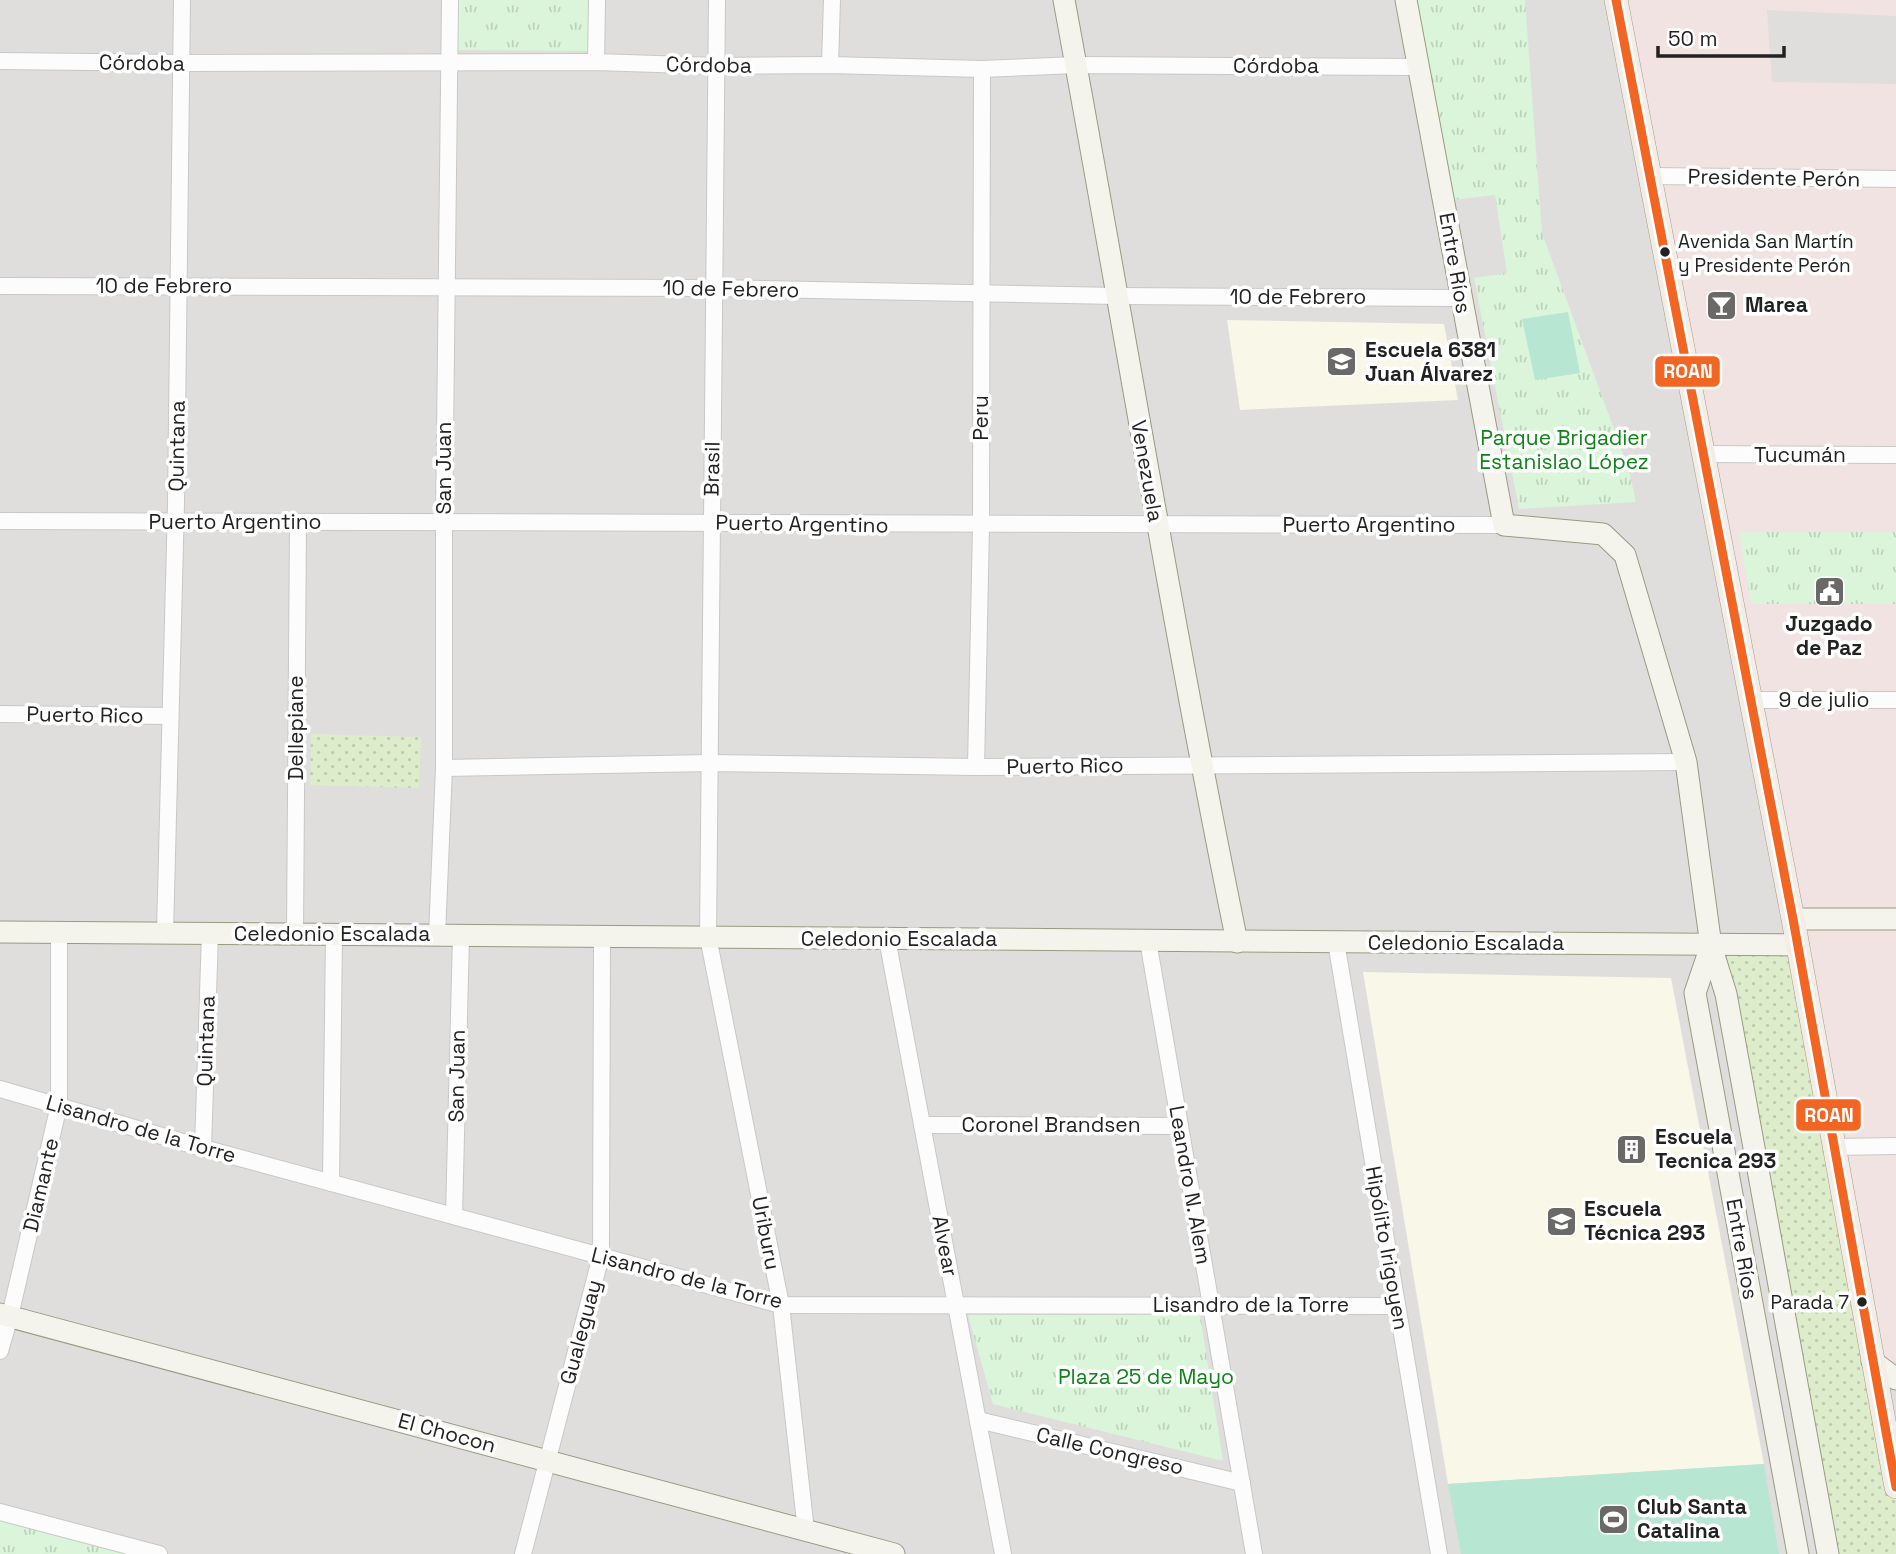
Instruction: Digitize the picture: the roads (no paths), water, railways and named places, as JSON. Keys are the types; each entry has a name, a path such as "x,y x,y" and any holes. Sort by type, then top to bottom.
{"main road":[{"path":"1616,0 1752,700 1896,1487"}],"street":[{"name":"Quintana","path":"165,933 182,0"},
{"name":"San Juan","path":"437,935 444,768 450,0"},
{"path":"596,62 597,0"},
{"name":"Brasil","path":"708,937 717,0"},
{"path":"830,65 832,0"},
{"name":"Venezuela","path":"1064,0 1200,765 1237,942"},
{"name":"Entre Ríos","path":"1406,0 1504,526"},
{"name":"Córdoba","path":"0,61 596,62 982,69 1076,65 1419,67"},
{"name":"Peru","path":"976,767 981,526 982,69"},
{"name":"Presidente Perón","path":"1652,176 1896,179"},
{"name":"10 de Febrero","path":"0,286 714,288 1117,296 1461,298"},
{"name":"Tucumán","path":"1705,454 1896,455"},
{"name":"Puerto Argentino","path":"0,522 1504,526 1603,534"},
{"name":"Dellepiane","path":"295,934 298,522"},
{"name":"Entre Ríos","path":"1603,534 1625,555 1686,762 1711,946 1726,995 1828,1554"},
{"name":"9 de julio","path":"1752,700 1896,700"},
{"name":"Puerto Rico","path":"0,714 169,716"},
{"name":"Puerto Rico","path":"444,768 711,763 976,767 1686,762"},
{"path":"1793,919 1896,919"},
{"name":"Celedonio Escalada","path":"0,932 1798,945"},
{"name":"Diamante","path":"0,1351 5,1315 59,1105 59,932"},
{"name":"Quintana","path":"203,1148 210,933"},
{"path":"331,1183 334,934"},
{"name":"San Juan","path":"454,1216 461,936"},
{"name":"Gualeguay","path":"523,1554 601,1256 602,937"},
{"name":"Uriburu","path":"708,937 781,1305 806,1531"},
{"name":"Alvear","path":"887,939 1003,1554"},
{"name":"Leandro N. Alem","path":"1147,941 1254,1554"},
{"name":"Hipólito Irigoyen","path":"1336,942 1439,1554"},
{"name":"Entre Ríos","path":"1711,946 1695,993 1798,1554"},
{"name":"Lisandro de la Torre","path":"0,1089 203,1148 781,1305 1397,1306"},
{"name":"Coronel Brandsen","path":"922,1125 1180,1126"},
{"path":"1834,1147 1896,1146"},
{"path":"1744,1260 1774,1256"},
{"name":"El Chocon","path":"5,1315 894,1554"},
{"path":"1872,1361 1896,1360"},
{"path":"1872,1361 1896,1379"},
{"name":"Calle Congreso","path":"978,1420 1242,1483"},
{"path":"1785,1482 1814,1477"},
{"path":"0,1513 159,1554"}],"place":[{"name":"Avenida San Martín y Presidente Perón","path":"1665,252"},
{"name":"Marea","path":"1722,305"},
{"name":"Escuela 6381 Juan Álvarez","path":"1342,362"},
{"name":"Juzgado de Paz","path":"1829,592"},
{"name":"Escuela Tecnica 293","path":"1632,1149"},
{"name":"Escuela Técnica 293","path":"1561,1221"},
{"name":"Parada 7","path":"1862,1302"},
{"name":"Club Santa Catalina","path":"1614,1519"}],"park label":[{"name":"Parque Brigadier Estanislao López","path":"1564,450"},
{"name":"Plaza 25 de Mayo","path":"1146,1377"}]}
